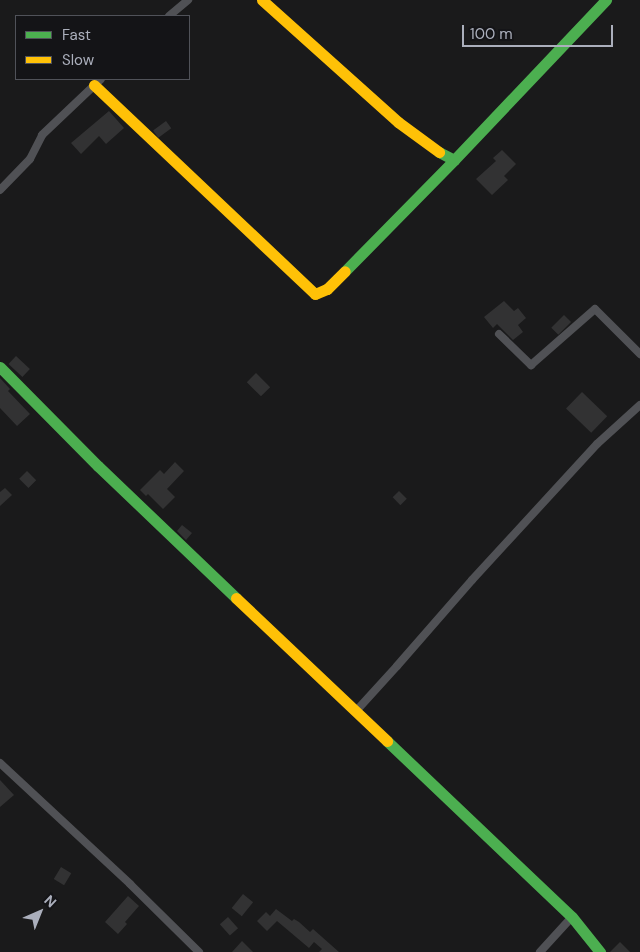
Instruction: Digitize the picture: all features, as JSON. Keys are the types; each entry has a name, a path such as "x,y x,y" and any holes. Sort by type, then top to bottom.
{"street":[{"path":"170,15 188,0"},
{"path":"262,0 398,122 432,148 454,160"},
{"path":"0,190 30,159 42,135 98,82 315,294 327,289 454,160 606,0"},
{"path":"498,334 531,365 596,309 640,354"},
{"path":"0,367 98,466 357,710 572,918 600,952"},
{"path":"357,710 398,666 472,580 597,444 640,405"},
{"path":"0,763 130,884 199,952"},
{"path":"540,952 572,918"}],"building":[{"path":"109,111 124,128 106,144 99,136 81,154 71,143"},
{"path":"166,121 171,128 158,138 153,130"},
{"path":"502,150 516,164 504,176 508,180 492,195 476,179 496,161 493,158"},
{"path":"504,301 514,311 518,308 526,318 518,325 523,332 513,340 497,324 493,328 484,317"},
{"path":"564,315 571,322 558,335 551,328"},
{"path":"16,356 30,369 22,377 8,364"},
{"path":"256,373 270,387 261,396 247,382"},
{"path":"0,378 10,389 8,391 30,414 17,426 0,408"},
{"path":"582,392 607,416 591,433 566,409"},
{"path":"175,462 184,471 167,489 175,497 163,509 148,494 146,496 140,490 160,470 164,474"},
{"path":"27,471 36,480 28,488 19,479"},
{"path":"5,488 12,495 0,506 0,492"},
{"path":"399,491 407,499 400,505 393,497"},
{"path":"182,525 192,533 186,540 177,531"},
{"path":"0,780 14,795 0,807"},
{"path":"61,867 71,873 64,885 54,879"},
{"path":"243,894 253,902 242,916 232,908"},
{"path":"128,896 139,906 125,922 127,924 118,934 105,922"},
{"path":"276,909 292,921 294,919 299,922 310,932 313,929 339,952 319,952 322,949 314,942 309,948 277,921 267,931 257,921 266,912 270,916"},
{"path":"228,917 238,928 230,936 220,924"},
{"path":"242,941 253,952 232,952"},
{"path":"620,942 630,952 610,952"}],"traffic: fast":[{"path":"439,152 454,160 606,0"},
{"path":"345,271 454,160"},
{"path":"0,367 98,466 236,598"},
{"path":"387,741 572,917 600,952"}],"traffic: slow":[{"path":"262,0 398,122 439,152"},
{"path":"94,85 315,294 327,289 345,271"},
{"path":"236,598 387,741"}]}
